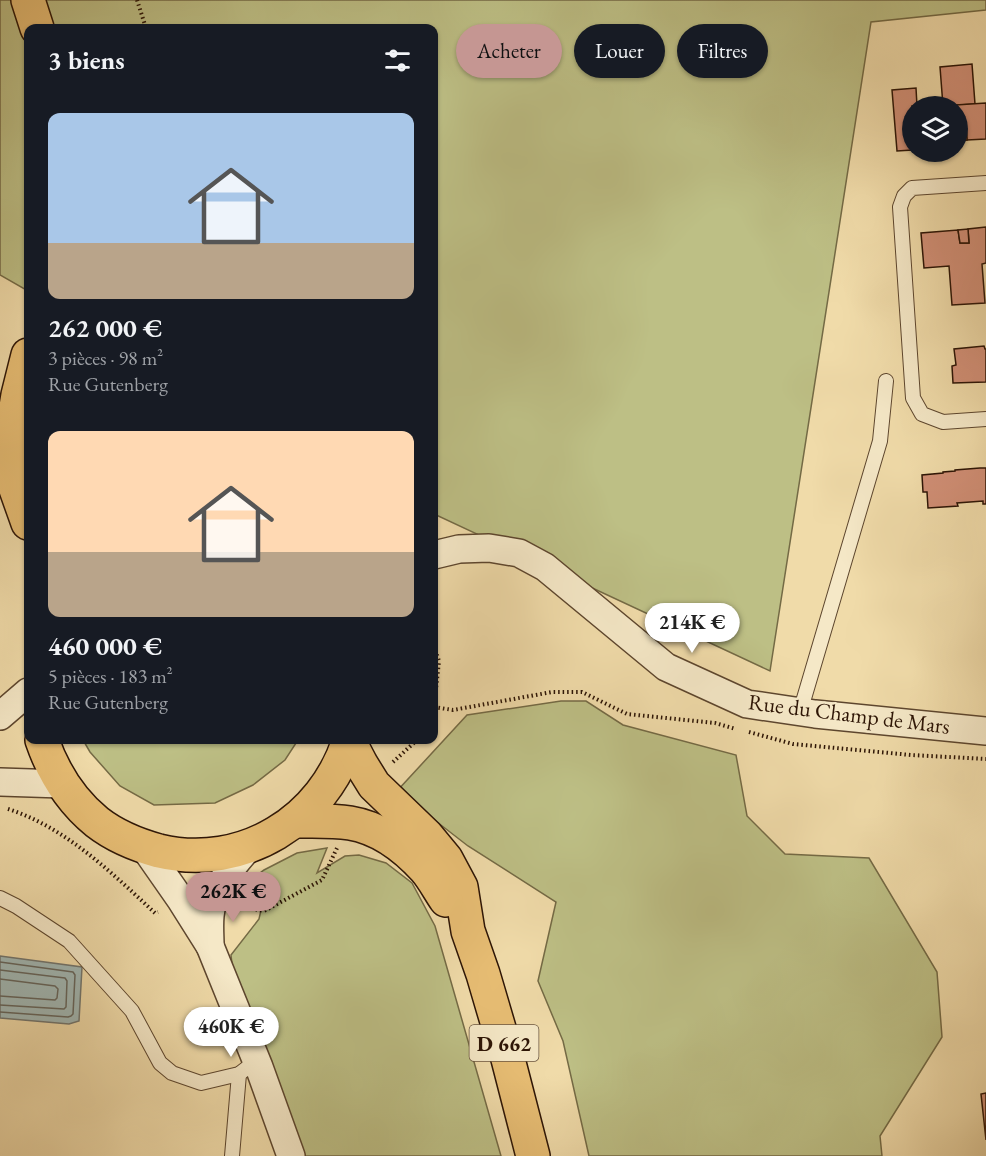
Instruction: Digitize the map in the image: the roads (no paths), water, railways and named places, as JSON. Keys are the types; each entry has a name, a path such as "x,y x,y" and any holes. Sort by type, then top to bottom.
{"main road":[{"path":"28,0 36,24"},
{"path":"24,371 11,436 12,478 24,512"},
{"path":"43,744 62,784 78,805 98,822 120,837 144,847 170,853 197,855 250,846 294,821 312,805 328,785 340,764 348,744"},
{"name":"D 662","path":"351,744 374,785 427,836 446,859 461,887 468,931 508,1059 533,1156"},
{"name":"D 662","path":"294,821 351,823 390,838 409,852 427,871 468,931"}],"street":[{"name":"Rue du Champ de Mars","path":"438,554 459,549 489,548 519,553 545,567 666,667 747,704 800,712 986,731"},
{"path":"0,716 24,695"},
{"path":"0,782 62,784"},
{"path":"210,946 210,915 215,896 230,869 250,846"},
{"path":"144,847 210,946 248,1067 291,1156"}],"lane":[{"path":"986,183 912,188 904,196 900,207 913,398 922,414 943,422 986,419"},
{"path":"800,712 880,441 886,381"},
{"path":"0,898 69,941 132,1011 160,1063 172,1073 201,1083 248,1067 232,1156"}],"water":[{"path":"0,956 82,967 79,1021 69,1024 0,1018"}]}
